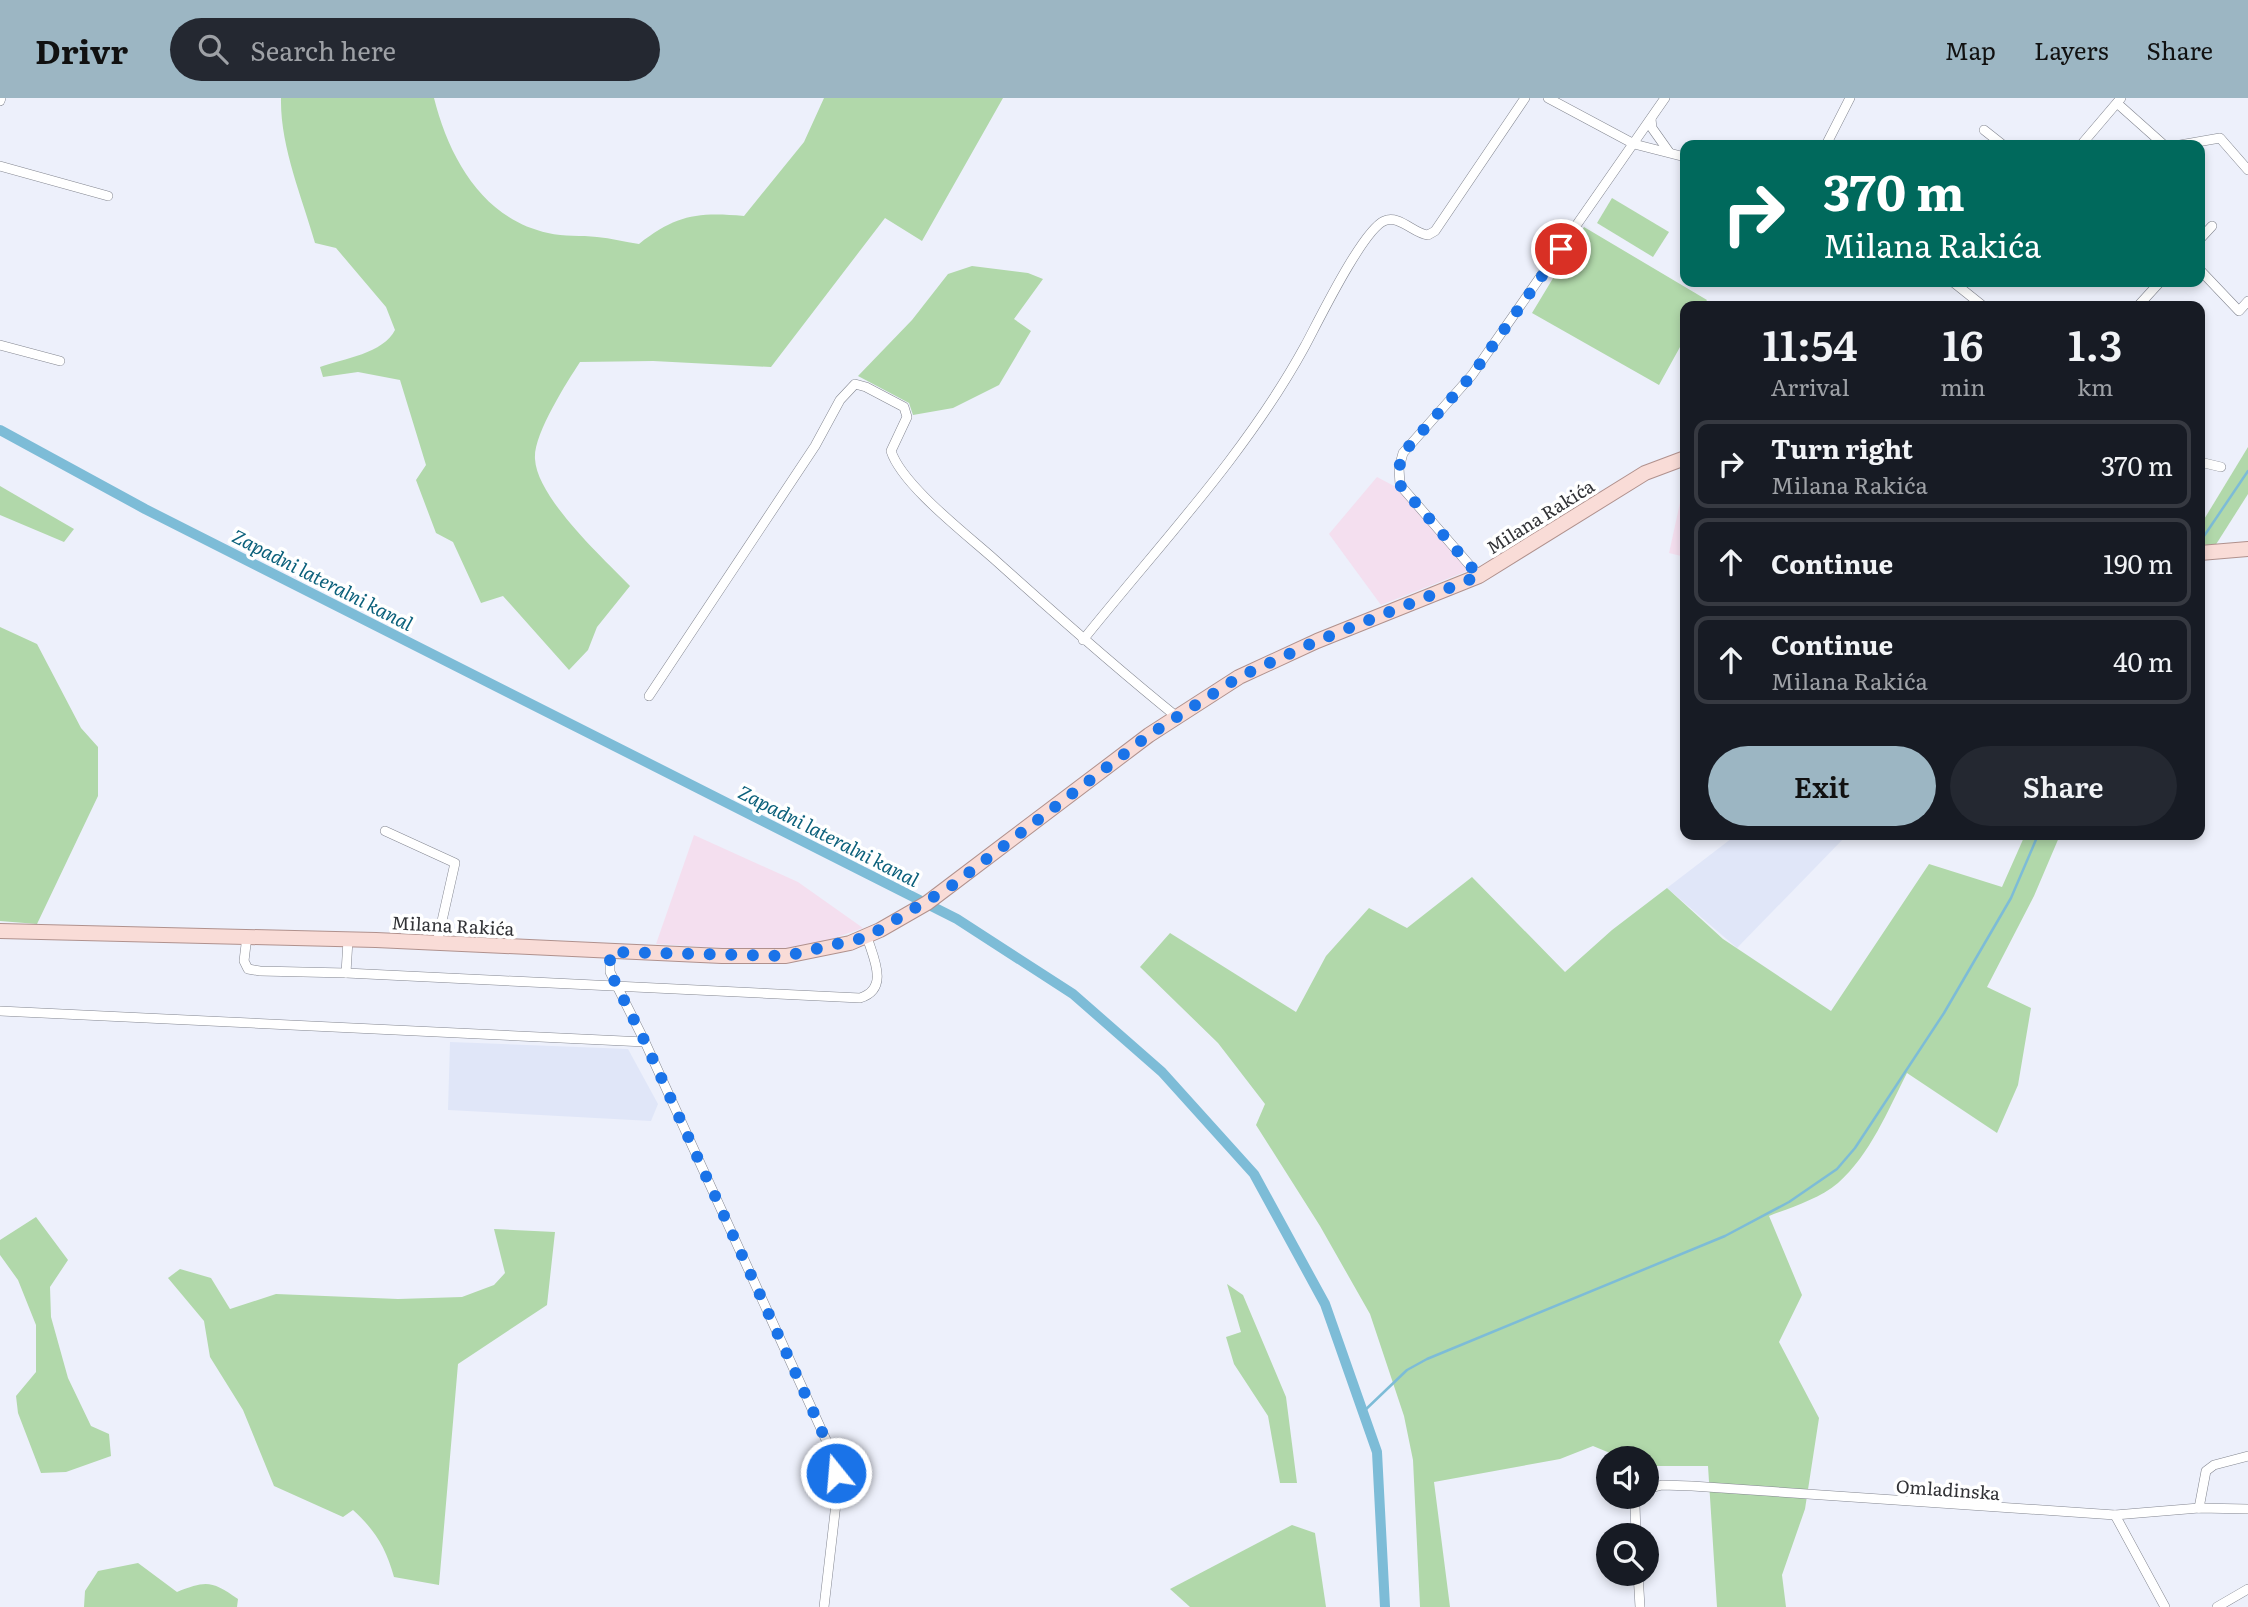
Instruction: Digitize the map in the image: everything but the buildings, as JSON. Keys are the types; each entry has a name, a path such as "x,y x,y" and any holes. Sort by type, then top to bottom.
{"main road":[{"name":"Milana Rakića","path":"0,931 247,936 610,952 786,956 867,937 950,887 1177,717 1239,677 1479,576 1646,473 1680,460"},
{"path":"2205,553 2248,550"}],"street":[{"path":"1083,640 1264,416 1346,271 1375,228 1385,220 1393,219 1420,235 1428,236 1434,231 1525,98"},
{"path":"1548,98 1634,144 1680,156"},
{"path":"1479,576 1400,485 1399,468 1403,453 1472,375 1665,98"},
{"path":"1829,140 1850,98"},
{"path":"2085,140 2120,101 2159,140"},
{"path":"1651,119 1652,128 1671,154"},
{"path":"1984,130 1997,140"},
{"path":"2205,141 2220,138 2248,170"},
{"path":"0,166 108,196"},
{"path":"2205,234 2212,226"},
{"path":"2205,275 2239,311 2248,302"},
{"path":"1960,287 1977,301"},
{"path":"2143,301 2155,287"},
{"path":"0,345 60,361"},
{"path":"649,696 815,446 840,400 855,384 904,407 907,417 891,451 895,463 945,516 1083,640 1177,717"},
{"path":"2205,463 2221,467"},
{"path":"385,831 453,859 456,863 437,943"},
{"path":"247,936 244,961 248,970 346,972 860,998 875,990 878,981 867,937"},
{"path":"346,972 348,940"},
{"path":"610,952 610,972 620,987 832,1453 837,1495 824,1607"},
{"path":"0,1011 645,1042"},
{"path":"2199,1508 2206,1471 2214,1465 2248,1456"},
{"name":"Omladinska","path":"1659,1486 2115,1515 2199,1508 2248,1510"},
{"path":"2115,1515 2165,1607"},
{"path":"1639,1586 1640,1607"},
{"path":"2217,1607 2248,1589"}],"shaded area":[{"path":"1377,477 1396,487 1470,570 1381,605 1329,534"},
{"path":"1680,503 1680,556 1669,553"},
{"path":"694,835 798,882 863,928 823,942 771,951 656,944"},
{"path":"1729,840 1842,840 1737,948 1667,888"},
{"path":"450,1042 628,1049 658,1104 651,1121 448,1110"}],"green space":[{"path":"281,98 434,98 449,142 472,183 487,200 505,214 525,226 548,233 639,244 676,221 700,215 744,216 804,142 824,98 1003,98 922,241 885,218 771,367 653,361 580,362 545,423 535,459 539,475 559,509 630,586 597,627 588,650 569,670 503,596 481,603 453,542 436,533 416,480 426,465 400,380 358,372 323,377 320,367 372,350 390,338 395,330 386,307 336,248 315,243 288,153"},
{"path":"1612,198 1669,232 1653,257 1597,223"},
{"path":"1584,227 1680,284 1680,287 1685,287 1707,300 1680,301 1680,347 1659,385 1532,313"},
{"path":"972,266 1028,273 1043,279 1014,319 1031,331 999,385 953,408 913,415 909,403 858,376 912,320 948,274"},
{"path":"2248,447 2248,494 2215,546 2205,545 2205,518"},
{"path":"0,486 74,529 64,542 0,515"},
{"path":"0,627 37,644 81,728 98,747 98,796 37,924 0,921"},
{"path":"2023,840 2058,840 2034,896 1987,987 2031,1008 2018,1085 1997,1133 1907,1073 1877,1131 1849,1172 1822,1194 1769,1216 1802,1295 1779,1342 1819,1418 1805,1509 1782,1575 1786,1607 1717,1607 1708,1466 1659,1466 1659,1446 1593,1446 1560,1459 1434,1482 1450,1607 1420,1607 1413,1460 1404,1416 1370,1314 1320,1226 1256,1125 1265,1104 1218,1043 1140,967 1170,933 1296,1012 1326,956 1369,908 1407,928 1472,877 1565,972 1612,930 1667,888 1723,939 1831,1011 1929,864 2002,887"},
{"path":"36,1217 68,1260 50,1287 51,1317 68,1378 91,1426 109,1434 111,1456 66,1472 41,1473 18,1413 16,1396 36,1372 36,1325 18,1280 0,1255 0,1240"},
{"path":"494,1229 555,1232 547,1305 458,1364 439,1585 394,1577 379,1540 353,1510 343,1517 274,1486 243,1410 210,1357 204,1321 168,1278 180,1269 211,1278 230,1309 276,1294 398,1299 462,1297 494,1285 505,1273"},
{"path":"1227,1284 1243,1295 1286,1397 1297,1483 1280,1483 1268,1416 1234,1364 1226,1337 1241,1332"},
{"path":"1292,1525 1315,1533 1326,1607 1190,1607 1170,1589"},
{"path":"138,1563 177,1592 209,1584 238,1599 237,1607 84,1607 85,1591 98,1571"}],"waterway":[{"name":"Zapadni lateralni kanal","path":"0,430 145,509 957,919 1073,994 1162,1072 1254,1174 1325,1304 1377,1452 1385,1607"},
{"path":"2205,535 2248,471"},
{"path":"1363,1412 1407,1370 1427,1359 1725,1236 1789,1202 1837,1169 1855,1148 1944,1013 2011,898 2036,840"}],"route":[{"path":"836,1473 832,1453 620,987 610,972 610,952 786,956 811,953 867,937 927,904 1149,735 1239,677 1317,641 1479,576 1400,485 1399,468 1403,453 1472,375 1561,249"}]}
